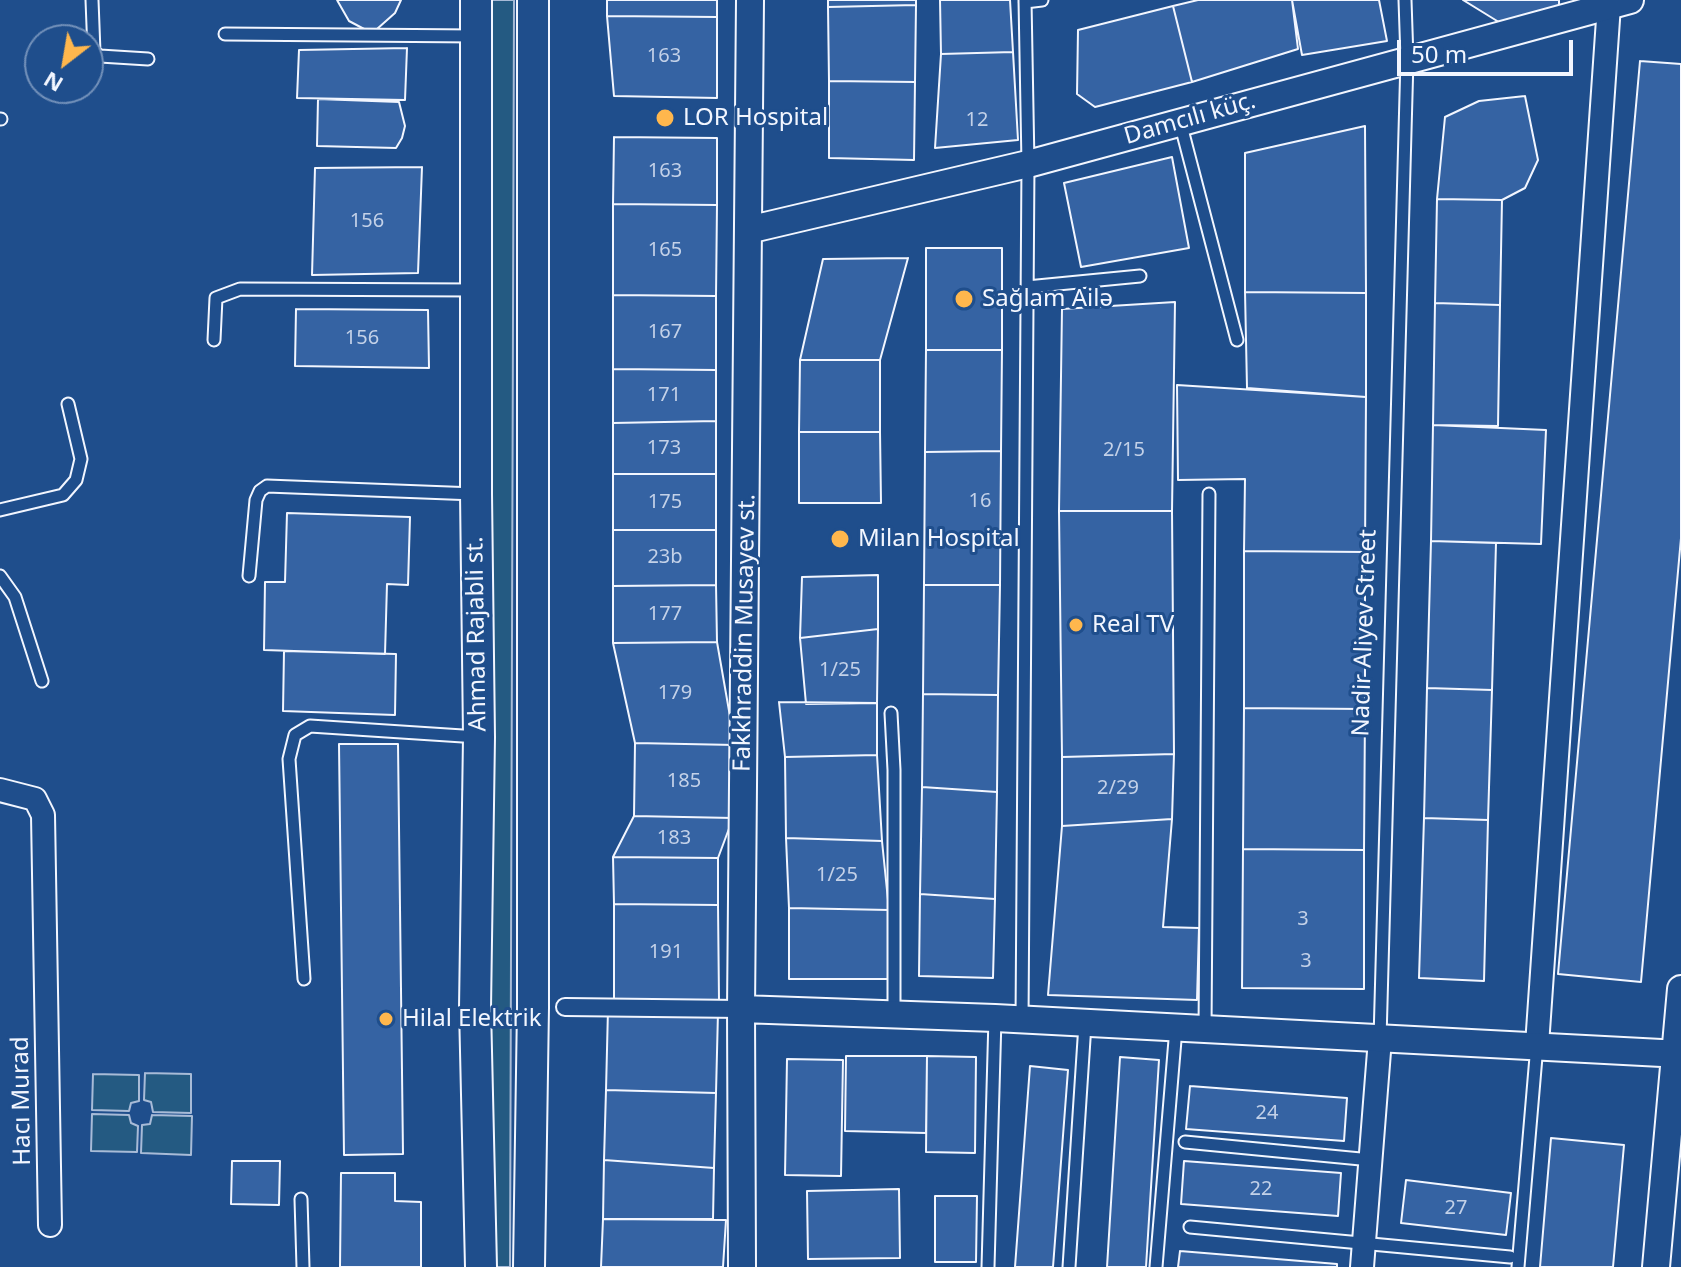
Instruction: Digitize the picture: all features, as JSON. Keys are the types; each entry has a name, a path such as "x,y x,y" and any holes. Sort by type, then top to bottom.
{"main road":[{"name":"Ahmad Rajabli st.","path":"476,0 479,737 475,1008 481,1267"},
{"path":"529,1267 533,1007 533,0"}],"street":[{"name":"Fakkhraddin Musayev st.","path":"742,1267 741,1009 750,0"},
{"name":"Damcılı küç.","path":"748,230 1028,164 1562,13 1619,2"},
{"path":"1537,1045 1619,2"},
{"name":"Hacı Murad","path":"0,790 35,799 43,815 50,1225"},
{"path":"1656,1267 1678,1054 1681,989"},
{"path":"565,1007 741,1009 995,1018 1678,1054"},
{"name":"Nadir Aliyev Street","path":"1363,1256 1380,1039"}],"lane":[{"path":"92,0 94,52 100,56 148,59"},
{"path":"1022,1020 1028,164 1025,1 1042,0"},
{"name":"Nadir Aliyev Street","path":"1380,1039 1407,59 1405,0"},
{"path":"225,34 476,36"},
{"path":"1180,122 1237,340"},
{"path":"1027,287 1140,276"},
{"path":"214,340 216,298 240,289 476,290"},
{"path":"0,510 63,495 76,480 81,459 68,404"},
{"path":"249,576 256,500 260,491 267,486 476,494"},
{"path":"1205,1030 1209,494"},
{"path":"0,576 15,597 42,681"},
{"path":"891,713 894,1014"},
{"path":"304,979 289,759 295,735 310,726 479,737"},
{"path":"988,1267 995,1018"},
{"path":"1069,1267 1085,1024"},
{"path":"1156,1267 1176,1028"},
{"path":"1190,1227 1363,1256 1514,1262 1537,1045"},
{"path":"1185,1142 1371,1160"},
{"path":"301,1199 303,1267"}],"shaded area":[{"path":"488,0 514,0 510,1267 490,1267"},
{"path":"145,1073 191,1074 191,1113 153,1112 151,1102 144,1100"},
{"path":"93,1074 139,1075 139,1101 131,1103 129,1111 92,1110"},
{"path":"92,1114 129,1115 131,1123 138,1126 137,1152 91,1151"},
{"path":"152,1115 192,1116 191,1155 141,1153 142,1125 150,1124"}],"building":[{"path":"337,0 401,0 395,13 377,29 366,30 349,21"},
{"path":"607,0 717,0 717,17 607,16"},
{"path":"828,0 916,0 916,5 828,7"},
{"path":"940,0 1010,0 1013,52 941,54"},
{"path":"1198,0 1292,0 1298,49 1192,82 1173,6"},
{"path":"1292,0 1379,0 1387,41 1302,55"},
{"path":"1463,0 1559,0 1559,9 1502,24"},
{"path":"916,5 915,82 829,81 828,7"},
{"path":"1173,6 1192,82 1095,107 1077,94 1078,30"},
{"path":"607,16 717,17 717,98 614,96"},
{"path":"407,48 405,100 297,98 299,50"},
{"path":"1013,52 1018,140 935,148 941,54"},
{"path":"1640,61 1681,64 1681,538 1641,982 1558,974"},
{"path":"829,81 915,82 914,160 829,158"},
{"path":"1525,96 1538,160 1525,188 1502,200 1437,199 1445,117 1479,101"},
{"path":"318,99 399,102 405,126 402,138 396,148 317,146"},
{"path":"1365,126 1366,293 1245,292 1245,153"},
{"path":"614,137 717,138 717,205 613,204"},
{"path":"1172,157 1189,248 1081,267 1064,183"},
{"path":"422,167 418,273 312,275 315,168"},
{"path":"1437,199 1502,200 1500,305 1435,303"},
{"path":"613,204 717,205 716,296 613,295"},
{"name":"Sağlam Ailə","path":"926,248 1002,248 1002,350 926,350"},
{"path":"908,258 880,360 800,360 823,259"},
{"path":"1245,292 1366,293 1366,397 1247,388"},
{"path":"613,295 716,296 716,370 613,369"},
{"path":"1175,302 1172,511 1059,511 1062,309"},
{"path":"1435,303 1500,305 1498,426 1433,425"},
{"path":"296,309 428,310 429,368 295,366"},
{"path":"926,350 1002,350 1001,451 925,452"},
{"path":"800,360 880,360 880,432 799,432"},
{"path":"613,369 716,370 716,421 613,423"},
{"path":"1177,385 1366,397 1365,552 1244,551 1245,479 1178,480"},
{"path":"716,421 716,474 613,474 613,423"},
{"path":"1433,425 1546,430 1541,544 1431,541"},
{"path":"799,432 880,432 881,503 799,503"},
{"path":"1001,451 1000,585 924,585 925,452"},
{"path":"613,474 716,474 716,530 613,530"},
{"path":"1059,511 1172,511 1174,754 1062,757"},
{"path":"287,513 410,517 408,585 387,584 385,654 264,650 265,582 285,582"},
{"path":"613,530 716,530 716,585 613,586"},
{"path":"1431,541 1496,543 1492,690 1427,688"},
{"path":"1244,551 1365,552 1365,709 1244,708"},
{"path":"878,575 878,629 800,638 802,577"},
{"path":"716,585 717,642 613,643 613,586"},
{"path":"924,585 1000,585 998,695 923,694"},
{"path":"878,629 877,703 806,704 800,638"},
{"path":"717,642 735,745 635,743 613,643"},
{"path":"284,651 396,654 395,715 283,711"},
{"path":"1427,688 1492,690 1488,820 1424,818"},
{"path":"923,694 998,695 997,792 922,787"},
{"path":"779,702 877,703 877,755 785,757"},
{"path":"1244,708 1365,709 1364,850 1243,849"},
{"path":"635,743 735,745 733,818 634,816"},
{"path":"339,744 398,744 403,1154 344,1155"},
{"path":"1174,754 1172,819 1062,826 1062,757"},
{"path":"877,755 882,841 786,838 785,757"},
{"path":"922,787 997,792 995,899 920,894"},
{"path":"634,816 733,818 718,858 613,857"},
{"path":"1424,818 1488,820 1484,981 1419,978"},
{"path":"1172,819 1163,927 1199,928 1197,1000 1048,995 1062,826"},
{"path":"786,838 882,841 889,910 789,908"},
{"path":"1243,849 1364,850 1364,989 1242,988"},
{"path":"613,857 718,858 718,905 614,904"},
{"path":"920,894 995,899 993,978 919,976"},
{"path":"614,904 718,905 719,1000 614,1000"},
{"path":"789,908 889,910 889,979 789,979"},
{"path":"608,1009 718,1012 716,1093 606,1090"},
{"path":"846,1056 927,1056 926,1133 845,1131"},
{"path":"927,1056 976,1057 975,1153 926,1152"},
{"path":"1120,1057 1159,1060 1146,1267 1107,1267"},
{"path":"787,1059 843,1060 841,1176 785,1175"},
{"path":"1030,1066 1068,1070 1053,1267 1015,1267"},
{"path":"1190,1086 1347,1098 1344,1141 1186,1129"},
{"path":"606,1090 716,1093 714,1168 604,1160"},
{"path":"1551,1138 1624,1145 1613,1267 1540,1267"},
{"path":"604,1160 714,1168 713,1219 603,1219"},
{"path":"232,1161 280,1161 279,1205 231,1204"},
{"path":"1184,1161 1341,1173 1338,1216 1181,1204"},
{"path":"341,1173 395,1173 395,1201 421,1202 421,1267 340,1267"},
{"path":"1406,1180 1511,1193 1506,1235 1401,1223"},
{"path":"899,1189 900,1258 808,1259 807,1191"},
{"path":"935,1196 977,1196 976,1262 935,1262"},
{"path":"603,1219 726,1220 723,1267 601,1267"},
{"path":"1180,1251 1337,1264 1337,1267 1178,1267"}],"place":[{"name":"LOR Hospital","path":"665,118"},
{"name":"Sağlam Ailə","path":"964,299"},
{"name":"Milan Hospital","path":"840,539"},
{"name":"Real TV","path":"1076,625"},
{"name":"Hilal Elektrik","path":"386,1019"}]}
